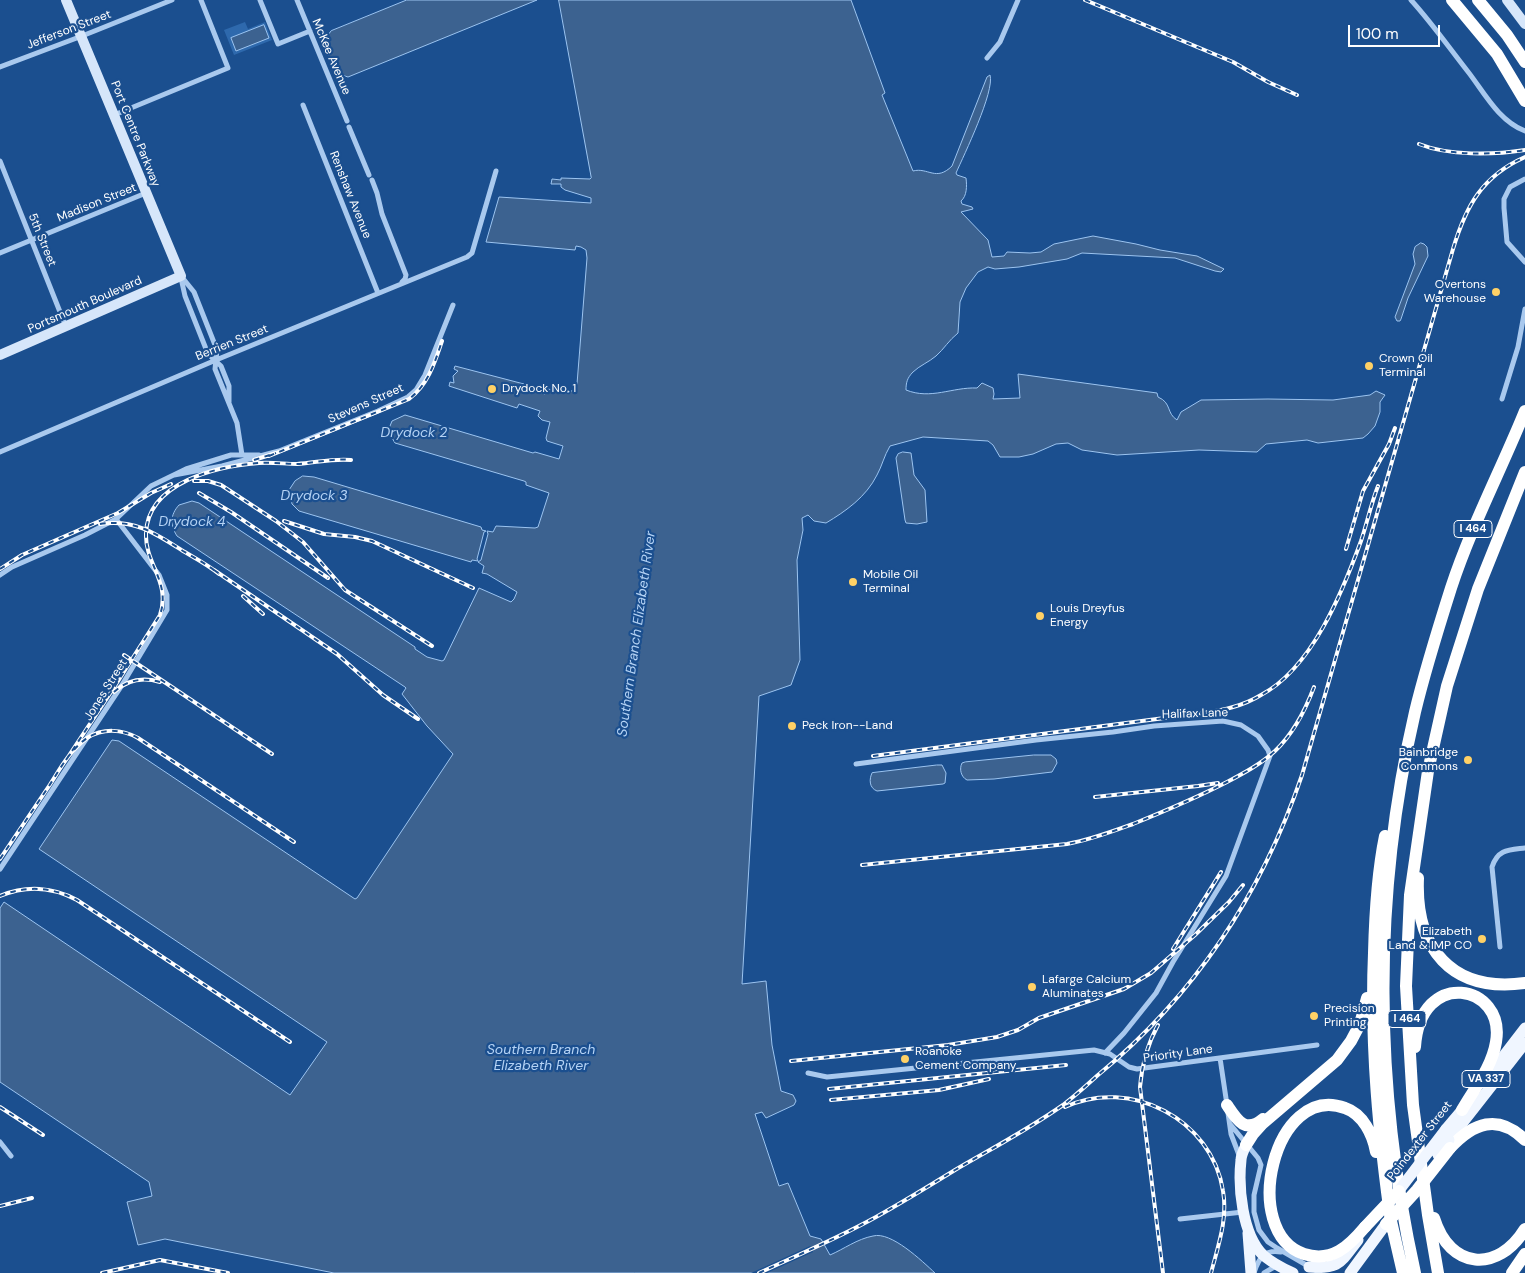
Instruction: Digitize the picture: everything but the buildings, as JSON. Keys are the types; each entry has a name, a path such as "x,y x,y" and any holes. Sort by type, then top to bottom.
{"highway":[{"path":"1452,0 1485,37 1512,78 1525,102"},
{"path":"1478,0 1507,35 1523,59"},
{"name":"I 464","path":"1415,1273 1394,1161 1383,1023 1386,899 1395,818 1421,686 1452,586 1476,520 1525,411"},
{"name":"I 464","path":"1438,1273 1418,1153 1413,1105 1407,1016 1406,957 1410,896 1419,824 1433,746 1457,651 1493,547 1525,472"},
{"path":"1386,1222 1375,1074 1372,996 1374,936 1381,858 1395,787 1409,741"},
{"path":"1419,824 1419,905 1422,924 1431,946 1449,966 1471,979 1498,985 1525,983"},
{"path":"1246,1145 1262,1124 1337,1060 1351,1041 1360,1024 1368,996 1374,936"},
{"path":"1413,1105 1416,1036 1420,1020 1428,1007 1440,997 1456,992 1479,998 1488,1007 1495,1019 1497,1035 1493,1053 1486,1070 1462,1110"},
{"path":"1227,1105 1237,1121 1246,1125 1252,1125 1260,1122 1293,1094 1307,1086"},
{"path":"1399,1191 1365,1231 1347,1247 1328,1255 1310,1256 1292,1248 1284,1241 1277,1230 1270,1196 1271,1173 1275,1158 1290,1128 1303,1113 1326,1105 1338,1106 1349,1110 1362,1120 1369,1130 1375,1147 1386,1222 1403,1273"},
{"path":"1386,1222 1417,1190 1448,1139 1485,1124 1496,1124 1519,1134 1525,1140"},
{"path":"1418,1153 1436,1225 1442,1238 1454,1252 1471,1260 1488,1261 1497,1259 1512,1249 1525,1229"},
{"path":"1512,1273 1525,1254"}],"main road":[{"name":"Port Centre Parkway","path":"66,0 181,276"},
{"path":"1507,0 1525,24"},
{"name":"Portsmouth Boulevard","path":"0,356 181,276"},
{"name":"Poindexter Street","path":"1448,1139 1462,1110 1525,1028"},
{"name":"Poindexter Street","path":"1350,1273 1386,1222 1399,1191 1448,1139 1525,1043"},
{"path":"1246,1145 1240,1159 1239,1175 1248,1227 1254,1242 1264,1255 1282,1268 1293,1273"},
{"name":"Poindexter Street","path":"1339,1273 1365,1231 1386,1222"},
{"path":"1248,1227 1253,1273"},
{"path":"1309,1267 1328,1268 1336,1265 1348,1254 1365,1231"}],"street":[{"name":"Jefferson Street","path":"0,67 172,0"},
{"path":"113,115 228,68 201,0"},
{"path":"260,0 278,44 310,32"},
{"name":"McKee Avenue","path":"297,0 377,193 382,214 405,272 406,279 402,283"},
{"path":"987,58 1003,36 1018,0"},
{"path":"1411,0 1435,28 1499,113 1518,128 1525,131"},
{"name":"Renshaw Avenue","path":"303,105 378,293"},
{"name":"5th Street","path":"0,161 66,327"},
{"name":"Berrien Street","path":"0,452 216,360 467,257 472,252 496,172"},
{"path":"1525,179 1510,187 1504,199 1507,242 1525,262"},
{"name":"Madison Street","path":"0,253 146,194"},
{"path":"181,276 185,296 208,354 221,366 230,386 229,403 237,423 242,461"},
{"path":"181,276 194,292 217,350 216,360"},
{"name":"Stevens Street","path":"174,475 242,461 279,451 370,414 413,393 425,376 453,305"},
{"path":"1502,399 1518,347 1525,309"},
{"name":"Stevens Street","path":"0,575 12,567 85,535 116,519 151,486 174,475 210,460 242,454 264,455"},
{"name":"Jones Street","path":"0,869 122,685 167,610 167,595 159,575 116,519"},
{"name":"Halifax Lane","path":"856,764 1169,724 1231,722 1241,725 1258,736 1270,756 1226,876 1156,993 1124,1033 1105,1053"},
{"path":"1500,947 1492,867 1496,858 1501,853 1508,850 1525,848"},
{"name":"Priority Lane","path":"808,1073 827,1077 1094,1050 1115,1057 1129,1067 1137,1069 1317,1045"},
{"path":"1220,1058 1231,1134 1240,1159"},
{"path":"1230,1124 1258,1158 1260,1165 1254,1195 1254,1212 1259,1230 1268,1242 1320,1273"},
{"path":"0,1142 10,1156"},
{"path":"1180,1219 1244,1212"},
{"path":"1253,1273 1264,1255 1272,1251 1285,1253"},
{"path":"1264,1273 1282,1268"}],"shaded area":[{"path":"245,22 248,29 265,22 272,40 234,55 224,30"}],"water":[{"path":"407,0 537,0 348,77 334,67 329,57 325,39 331,31"},
{"name":"Southern Branch Elizabeth River","path":"559,0 851,0 885,93 882,95 913,171 918,170 937,174 946,171 952,166 987,77 990,75 988,95 984,108 956,173 966,178 966,191 961,201 962,204 973,209 961,212 988,240 992,257 1004,256 1007,252 1041,252 1054,244 1093,236 1197,256 1224,269 1221,272 1215,271 1175,258 1082,253 1067,259 1019,267 995,269 988,267 978,272 966,288 960,302 958,333 936,356 911,374 907,381 906,390 924,394 977,388 982,383 993,388 993,399 1020,398 1018,374 1157,393 1158,397 1165,402 1171,414 1177,420 1181,412 1201,400 1333,400 1370,395 1376,391 1385,395 1380,402 1380,412 1375,426 1363,438 1318,443 1307,440 1266,444 1257,452 1199,450 1117,455 1082,450 1068,443 1056,444 1033,454 1019,457 1000,457 993,445 988,441 923,437 890,446 879,472 867,490 841,514 826,523 814,521 808,515 802,518 803,530 797,560 800,660 791,685 759,696 742,984 766,981 772,1045 781,1091 793,1095 796,1101 794,1105 766,1118 762,1112 755,1114 779,1186 788,1183 810,1236 821,1239 830,1255 862,1239 880,1236 897,1242 906,1248 935,1273 334,1273 165,1239 138,1245 127,1202 152,1196 149,1182 0,1082 0,908 4,902 290,1095 327,1042 39,849 112,740 119,741 355,899 453,754 427,726 402,694 405,687 177,536 172,520 179,505 192,501 199,503 415,647 415,649 427,657 442,661 479,588 511,602 514,599 517,592 487,574 482,573 484,566 478,562 481,560 488,534 487,531 493,532 496,526 538,527 549,493 526,485 524,481 395,443 388,431 392,421 405,415 559,459 563,446 547,441 550,422 542,420 538,416 540,411 519,404 517,408 449,386 450,382 454,383 453,376 458,371 454,369 455,366 524,384 523,388 545,394 546,389 571,392 577,384 587,258 586,250 576,246 575,250 486,242 499,197 591,203 591,198 565,190 561,187 561,184 551,184 552,179 591,178"},
{"path":"264,25 269,38 236,51 231,38"},
{"path":"1421,243 1427,247 1428,256 1408,298 1401,319 1397,321 1395,317 1415,264 1413,254 1415,247"},
{"path":"903,452 911,453 914,475 925,490 927,522 917,524 906,523 896,458 898,454"},
{"name":"Drydock 3","path":"303,476 314,477 481,527 482,530 486,531 484,532 478,561 472,560 471,562 299,511 292,504 289,490 295,481"},
{"path":"1051,755 1056,759 1057,763 1052,772 994,779 967,780 961,773 961,765 965,762"},
{"path":"942,765 946,773 945,783 943,784 877,791 872,788 870,783 872,773"}],"pier":[{"path":"825,1242 826,1244 813,1250 813,1252 767,1273 751,1273 810,1246 812,1248"}],"railway":[{"path":"1085,0 1233,62 1268,82 1297,95"},
{"path":"1419,144 1444,151 1471,153 1499,153 1525,150"},
{"path":"759,1273 876,1217 1023,1131 1063,1105 1133,1044 1165,1011 1221,940 1267,861 1286,819 1302,775 1458,233 1470,206 1487,183 1497,173 1525,157"},
{"path":"269,456 409,399 426,380 442,341"},
{"path":"1346,549 1363,491 1389,444 1395,428"},
{"path":"254,460 276,453"},
{"path":"66,760 160,615 163,603 162,593 149,555 146,534 149,516 158,501 171,489 188,480 224,468 259,463 297,464 351,460"},
{"path":"194,481 208,481 221,485 276,521 303,542 345,590 432,646"},
{"path":"0,569 22,555 118,513 151,493 171,484"},
{"path":"873,756 1203,713 1233,707 1254,699 1279,683 1295,667 1323,627 1345,583 1361,541 1378,486"},
{"path":"199,493 231,512 328,578"},
{"path":"284,521 324,534 355,537 372,541 473,588"},
{"path":"100,524 124,524 154,533 219,574"},
{"path":"214,570 337,654 383,695 418,719"},
{"path":"243,596 263,614"},
{"path":"124,655 272,754"},
{"path":"114,692 130,682 141,680 160,682"},
{"path":"862,865 1067,844 1092,838 1133,824 1215,788 1264,760 1282,744 1293,729 1303,713 1314,687"},
{"path":"0,859 70,754 87,738 106,731 119,731 138,738 294,842"},
{"path":"1095,797 1218,783"},
{"path":"1173,949 1221,872"},
{"path":"791,1061 948,1045 997,1037 1018,1030 1039,1018 1124,989 1151,973 1195,935 1229,902 1243,885"},
{"path":"0,896 20,890 39,889 58,892 77,900 290,1042"},
{"path":"1158,1025 1146,1055 1140,1087 1163,1273"},
{"path":"829,1089 1066,1065"},
{"path":"831,1100 939,1090 989,1079"},
{"path":"1065,1107 1090,1099 1116,1097 1141,1101 1164,1111 1185,1125 1203,1143 1216,1165 1224,1201 1222,1232 1211,1273"},
{"path":"0,1107 43,1135"},
{"path":"0,1206 32,1198"},
{"path":"102,1273 160,1260 228,1273"}],"place":[{"name":"Overtons Warehouse","path":"1496,292"},
{"name":"Crown Oil Terminal","path":"1369,366"},
{"name":"Drydock No. 1","path":"492,389"},
{"name":"Mobile Oil Terminal","path":"853,582"},
{"name":"Louis Dreyfus Energy","path":"1040,616"},
{"name":"Peck Iron--Land","path":"792,726"},
{"name":"Bainbridge Commons","path":"1468,760"},
{"name":"Elizabeth Land & IMP CO","path":"1482,939"},
{"name":"Lafarge Calcium Aluminates","path":"1032,987"},
{"name":"Precision Printing","path":"1314,1016"},
{"name":"Roanoke Cement Company","path":"905,1059"}],"water label":[{"name":"Drydock 2","path":"414,433"},
{"name":"Drydock 4","path":"192,522"}]}
